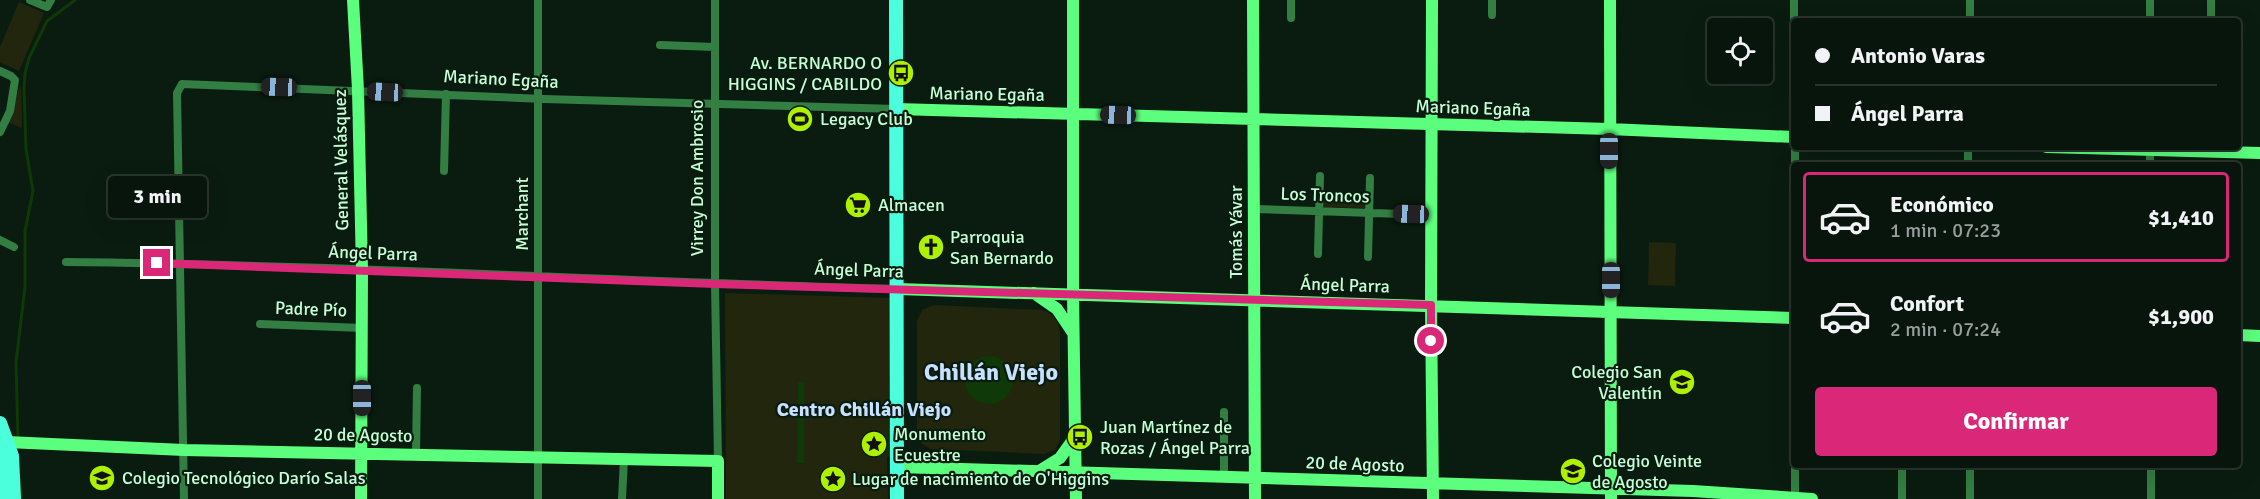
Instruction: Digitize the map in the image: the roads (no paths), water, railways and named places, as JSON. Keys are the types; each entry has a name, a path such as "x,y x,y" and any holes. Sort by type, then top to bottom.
{"main road":[{"path":"896,0 897,499"},
{"path":"0,423 18,443"},
{"path":"1,499 3,456 18,443"},
{"path":"14,499 13,460 18,443"}],"street":[{"path":"30,0 49,4"},
{"name":"General Velásquez","path":"353,0 358,90 362,270 361,499"},
{"name":"Marchant","path":"538,0 538,499"},
{"name":"Virrey Don Ambrosio","path":"715,0 718,499"},
{"path":"1073,0 1076,499"},
{"name":"Tomás Yávar","path":"1253,0 1255,499"},
{"path":"1291,0 1291,18"},
{"path":"1432,0 1433,499"},
{"path":"1492,0 1492,15"},
{"path":"1610,0 1611,494"},
{"path":"1794,0 1794,18"},
{"path":"1970,0 1970,18"},
{"path":"2150,0 2150,18"},
{"path":"2211,0 2211,18"},
{"path":"660,45 715,47"},
{"path":"0,71 15,80 10,111 0,132"},
{"name":"Mariano Egaña","path":"180,263 177,93 180,86 187,83 538,99 1609,129 1791,137"},
{"path":"444,171 446,94"},
{"path":"2178,150 2260,153"},
{"path":"1318,254 1320,176"},
{"path":"1368,257 1370,178"},
{"name":"Los Troncos","path":"1254,209 1431,215"},
{"path":"0,240 14,247"},
{"name":"Ángel Parra","path":"66,262 180,263 715,284 1791,318"},
{"path":"180,263 184,499"},
{"path":"1033,293 1057,309 1074,334"},
{"name":"Padre Pío","path":"260,324 362,328"},
{"path":"2241,335 2260,336"},
{"path":"416,454 417,388"},
{"path":"1224,412 1224,478"},
{"path":"1038,472 1060,458 1075,437"},
{"name":"20 de Agosto","path":"18,443 184,450 718,461"},
{"path":"622,499 624,458"},
{"name":"20 de Agosto","path":"897,467 1433,485 1611,494 1701,492 1812,499"},
{"path":"1795,468 1795,499"},
{"path":"1902,468 1902,499"},
{"path":"1970,468 1970,499"},
{"path":"2151,468 2151,499"}],"waterway":[{"path":"18,440 16,362 25,287 25,231 33,191 26,149 25,73 29,58 47,21 75,0"},
{"path":"20,479 21,499"}],"place":[{"name":"Av. BERNARDO O HIGGINS / CABILDO","path":"901,73"},
{"name":"Legacy Club","path":"800,119"},
{"name":"Almacen","path":"858,205"},
{"name":"Parroquia San Bernardo","path":"931,247"},
{"name":"Colegio San Valentín","path":"1682,382"},
{"name":"Juan Martínez de Rozas / Ángel Parra","path":"1080,437"},
{"name":"Monumento Ecuestre","path":"874,444"},
{"name":"Colegio Veinte de Agosto","path":"1573,471"},
{"name":"Colegio Tecnológico Darío Salas","path":"102,478"},
{"name":"Lugar de nacimiento de O'Higgins","path":"833,479"}],"district":[{"name":"Chillán Viejo","path":"991,372"},
{"name":"Centro Chillán Viejo","path":"864,409"}]}
